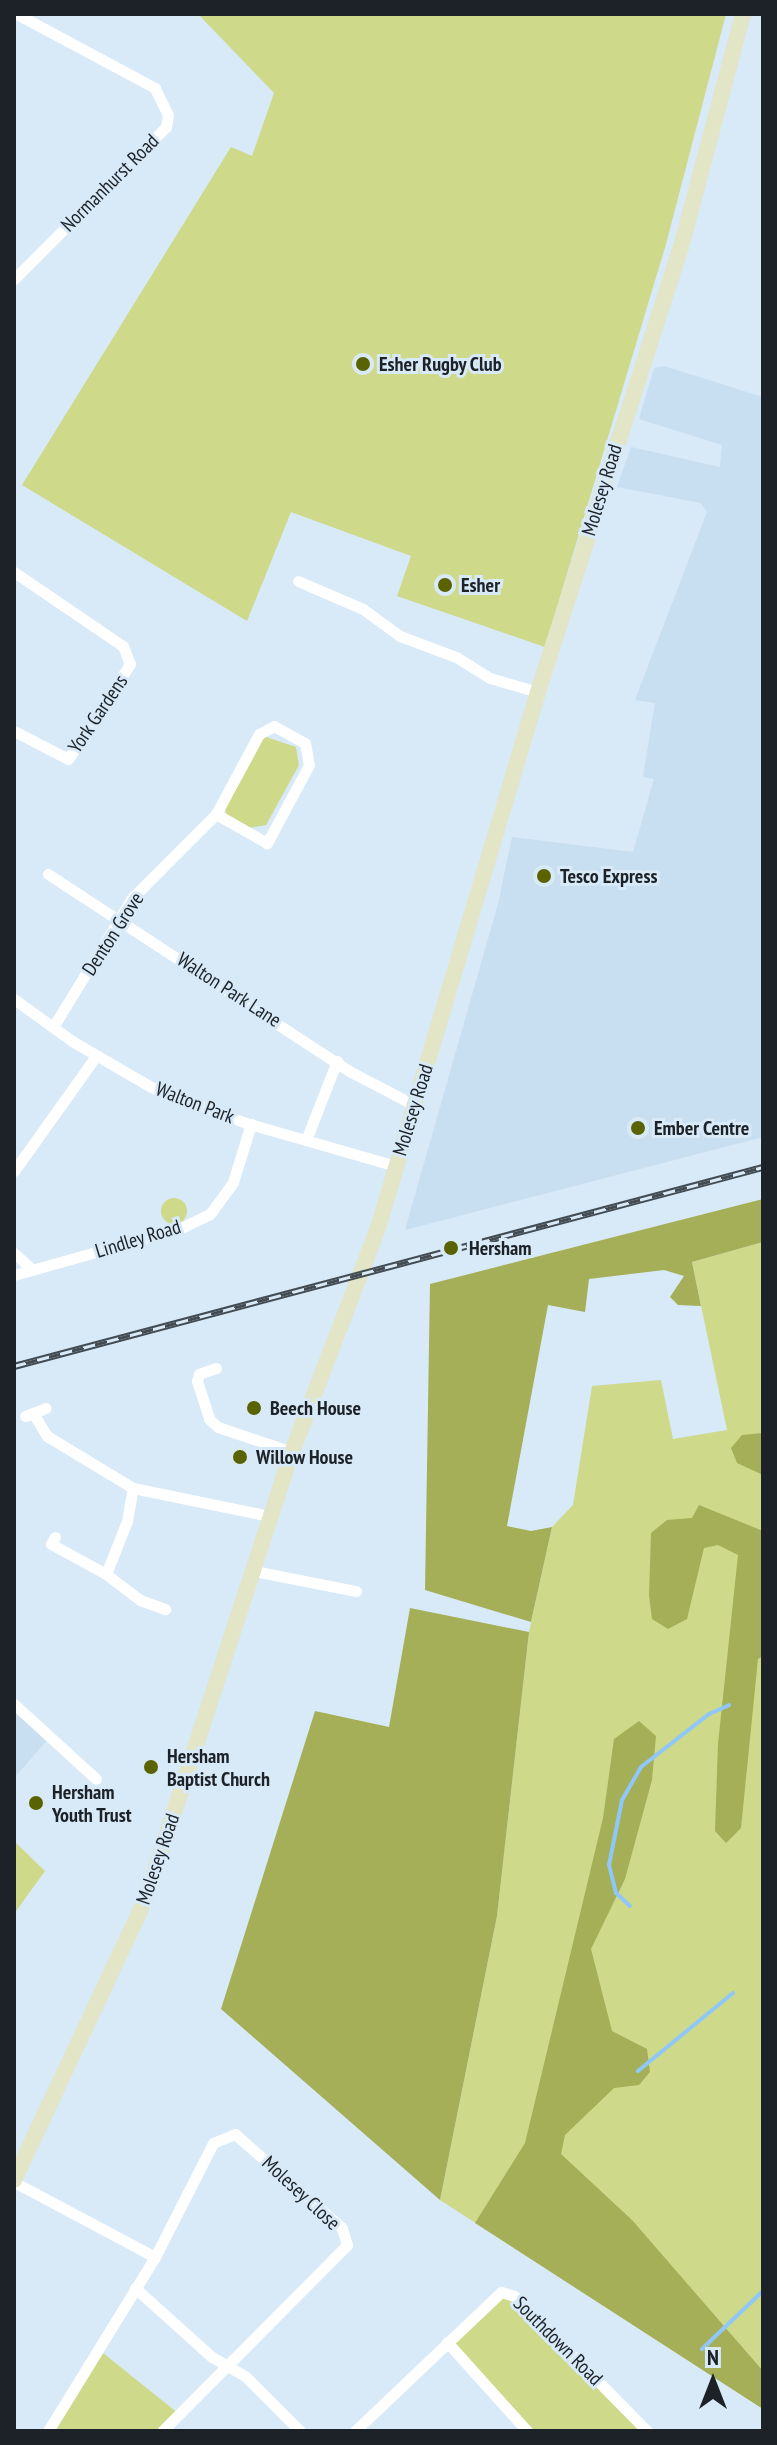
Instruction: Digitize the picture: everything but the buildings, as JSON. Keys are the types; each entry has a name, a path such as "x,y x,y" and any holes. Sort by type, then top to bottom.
{"street":[{"name":"Normanhurst Road","path":"14,279 166,127 168,115 168,105 155,88 17,14"},
{"name":"Molesey Road","path":"14,2181 140,1912 292,1452 347,1315 396,1166 538,692 681,247 743,14"},
{"name":"York Gardens","path":"14,572 123,646 130,664 68,759 14,731"},
{"path":"298,581 363,609 400,636 456,657 490,678 538,692"},
{"name":"Denton Grove","path":"53,1027 132,898 216,814 266,727 305,743 309,765 267,843 216,814"},
{"name":"Walton Park Lane","path":"48,874 337,1061 414,1105"},
{"name":"Walton Park","path":"14,999 96,1056 164,1092 251,1124 396,1166"},
{"path":"14,1171 18,1157 96,1056"},
{"path":"306,1140 337,1061"},
{"name":"Lindley Road","path":"14,1275 181,1228 210,1214 233,1182 251,1124"},
{"path":"14,1253 33,1270"},
{"path":"216,1368 199,1374 197,1381 209,1419 218,1427 292,1452"},
{"path":"46,1408 29,1414 47,1436 133,1488 270,1516"},
{"path":"106,1574 127,1521 133,1488"},
{"path":"55,1537 51,1544 106,1574 140,1600 165,1609"},
{"path":"254,1571 356,1591"},
{"path":"14,1704 96,1779"},
{"name":"Molesey Close","path":"48,2431 155,2257 213,2143 228,2134 248,2145 342,2228 347,2245 341,2255 162,2431"},
{"path":"14,2181 155,2257"},
{"path":"135,2288 246,2377 300,2431"},
{"name":"Southdown Road","path":"447,2342 494,2295 508,2293 647,2431"},
{"path":"355,2431 447,2342 527,2431"}],"shaded area":[{"path":"664,366 763,397 763,1137 405,1230 498,904 512,837 633,852 654,779 643,777 655,703 635,700 707,512 701,503 617,487 631,447 720,467 722,445 639,419 654,368"},
{"path":"14,1704 50,1737 14,1778"}],"green space":[{"name":"Esher Rugby Club","path":"198,14 726,14 666,244 545,647 397,596 411,556 291,512 247,621 22,485 231,147 252,156 274,93"},
{"path":"266,737 296,747 299,765 266,825 249,828 227,815 224,806 259,741"},
{"path":"174,1198 183,1202 187,1211 183,1220 174,1224 165,1220 161,1211 165,1202"},
{"path":"763,1199 763,1242 692,1262 701,1306 678,1305 670,1297 684,1276 664,1270 589,1279 585,1312 548,1305 507,1526 531,1531 552,1527 531,1622 425,1590 430,1284"},
{"path":"763,1242 763,2409 440,2200 497,1916 529,1632 552,1527 573,1505 592,1386 661,1380 673,1439 727,1430 692,1262"},
{"path":"763,1433 763,1475 737,1463 731,1448 742,1435"},
{"path":"699,1505 763,1531 763,1656 758,1659 741,1828 726,1843 715,1831 718,1744 738,1555 718,1545 704,1548 687,1619 668,1629 652,1619 649,1595 651,1533 667,1520 692,1518"},
{"path":"410,1608 529,1632 497,1916 440,2200 221,2009 315,1711 389,1727"},
{"path":"639,1721 656,1736 652,1780 625,1879 591,1949 612,2031 647,2049 650,2072 639,2085 614,2088 565,2135 561,2154 632,2220 763,2371 763,2409 475,2223 525,2143 603,1818 614,1739"},
{"path":"14,1841 45,1871 14,1914"},
{"path":"508,2293 647,2431 527,2431 447,2342"},
{"path":"98,2349 179,2414 162,2431 48,2431"}],"waterway":[{"path":"630,1906 616,1893 609,1865 622,1800 641,1767 709,1714 729,1705"},
{"path":"638,2071 733,1993"},
{"path":"702,2349 763,2291"}],"railway":[{"path":"14,1366 763,1167"}],"place":[{"name":"Esher Rugby Club","path":"363,364"},
{"name":"Esher","path":"445,585"},
{"name":"Tesco Express","path":"544,876"},
{"name":"Ember Centre","path":"638,1128"},
{"name":"Hersham","path":"451,1248"},
{"name":"Beech House","path":"254,1408"},
{"name":"Willow House","path":"240,1457"},
{"name":"Hersham Baptist Church","path":"151,1767"},
{"name":"Hersham Youth Trust","path":"36,1803"}]}
